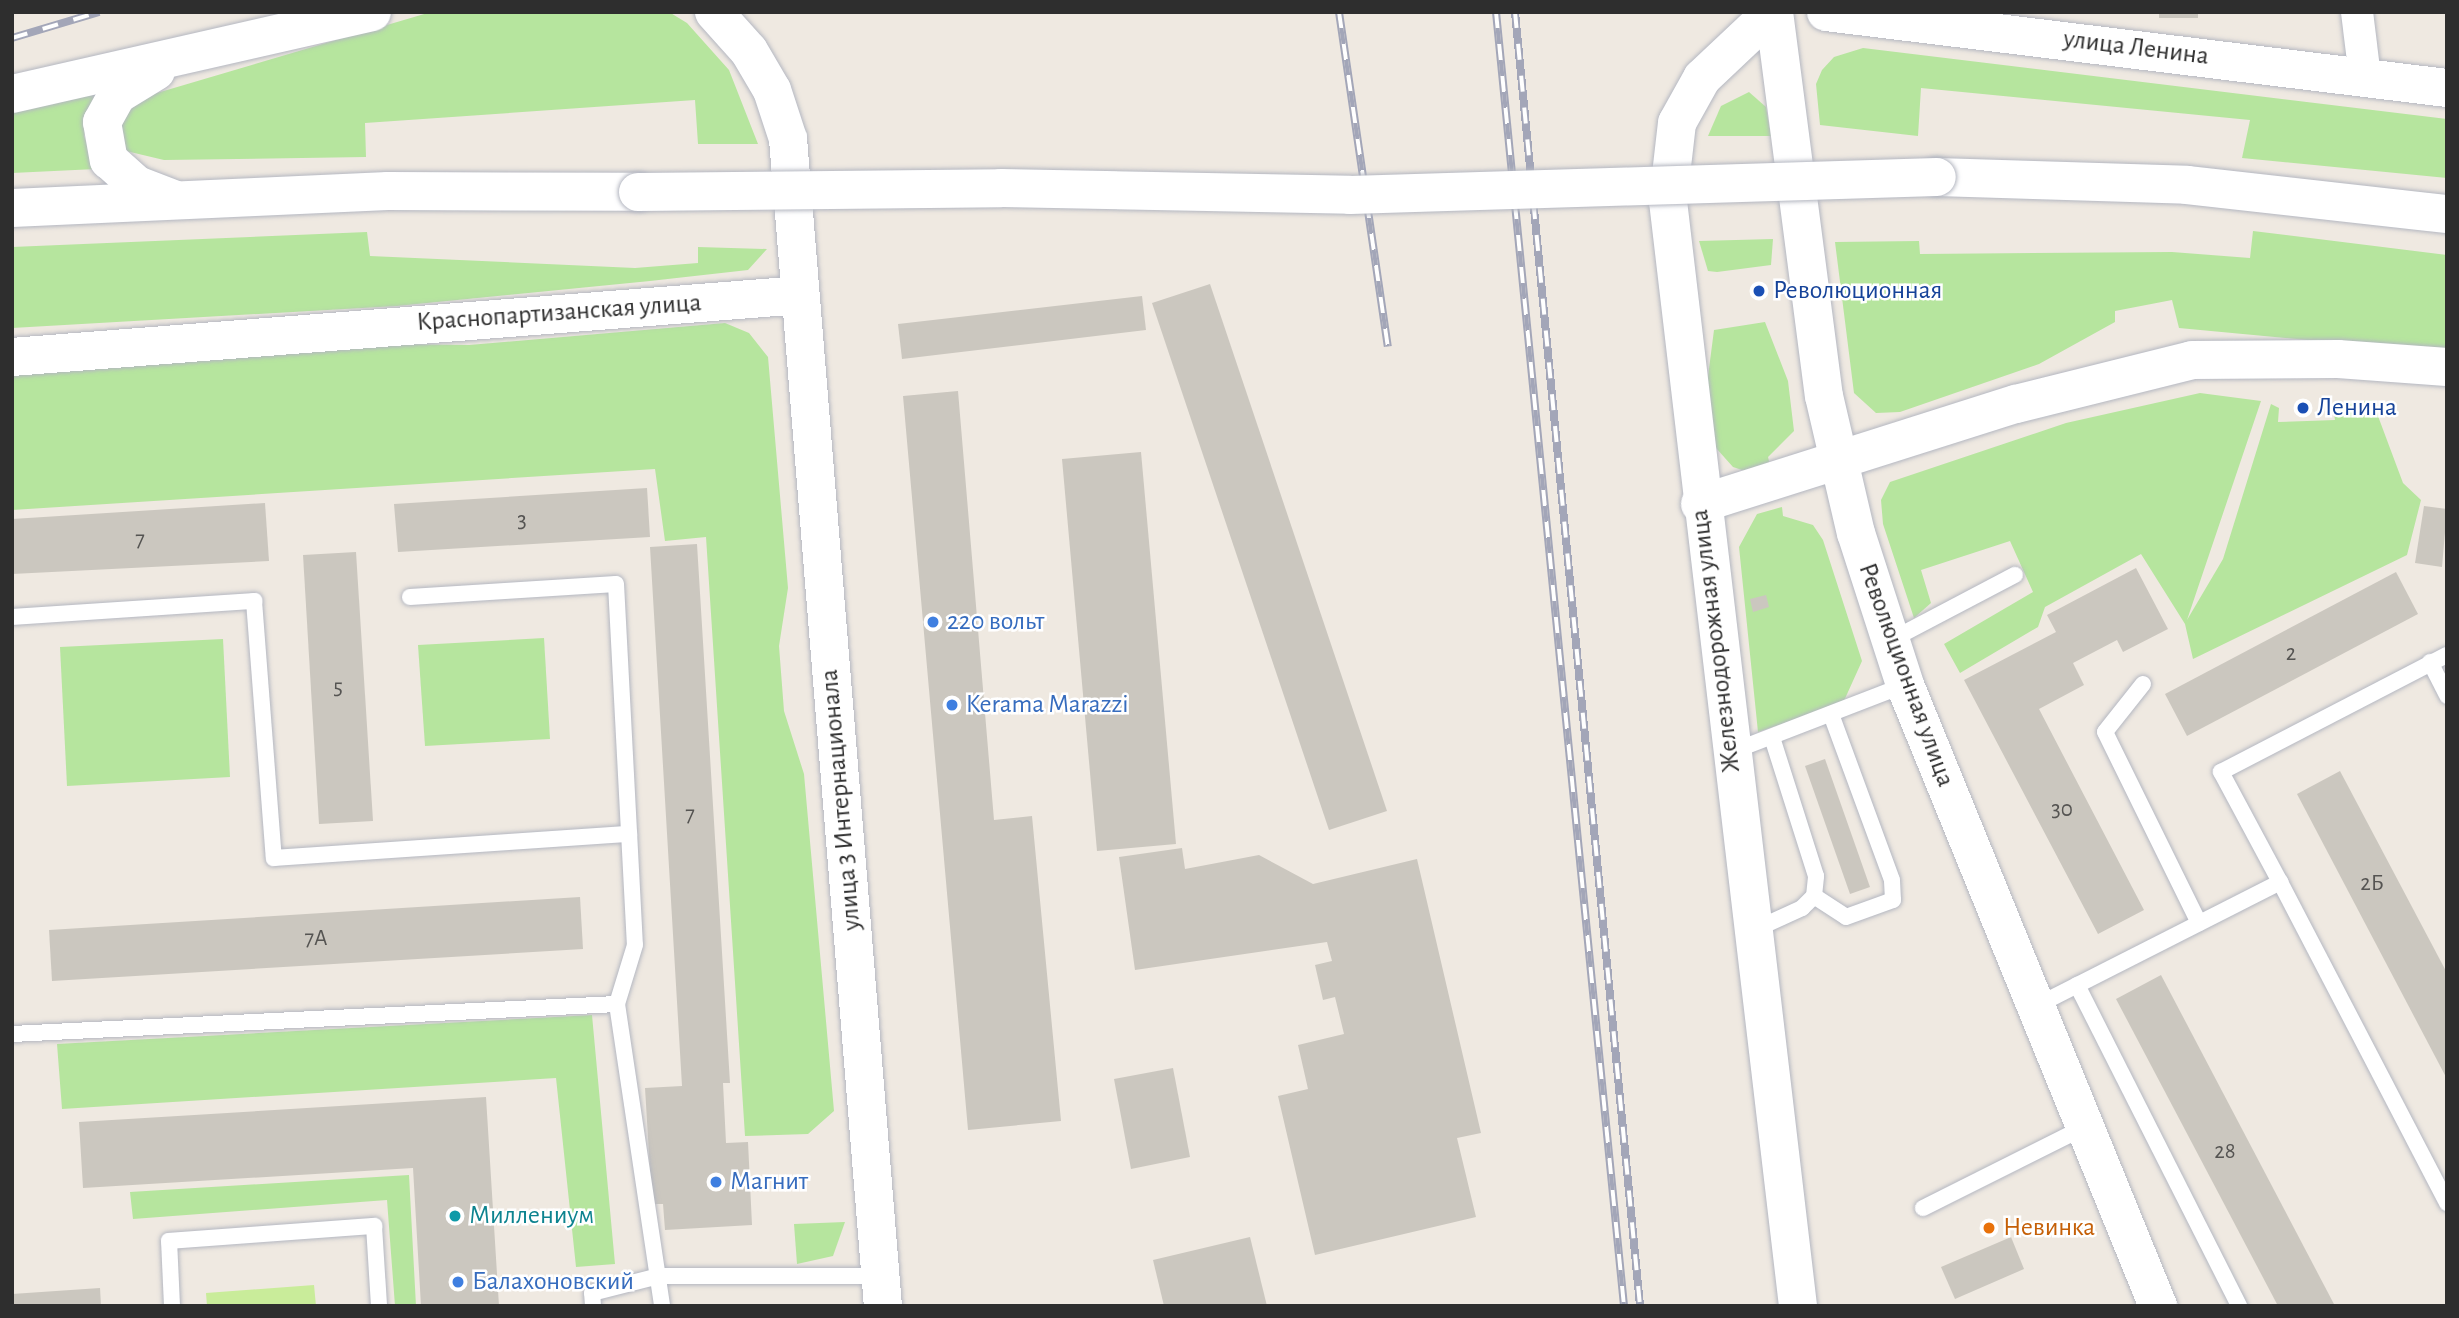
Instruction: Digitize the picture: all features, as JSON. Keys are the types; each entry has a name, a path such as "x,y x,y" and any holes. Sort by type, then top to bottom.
{"main road":[{"path":"12,94 170,63 372,12"},
{"path":"714,12 749,51 788,139 801,295"},
{"name":"Революционная улица","path":"1773,12 1837,462 1905,685 2083,1128 2158,1306"},
{"name":"Железнодорожная улица","path":"1773,12 1702,78 1677,123 1668,201 1729,753 1798,1306"},
{"name":"улица Ленина","path":"1825,12 2447,88"},
{"path":"170,63 117,94 102,122 109,160 137,185 177,200"},
{"path":"12,208 388,191 638,192 1001,188 1350,195 1937,177 2187,185 2447,214"},
{"name":"Краснопартизанская улица","path":"12,357 801,295"},
{"name":"улица 3 Интернационала","path":"801,295 882,1291"},
{"path":"1700,504 2016,404 2192,360 2338,359 2447,368"}],"street":[{"path":"2357,12 2365,77"}],"lane":[{"path":"1891,640 2015,575"},
{"path":"410,597 616,584 635,945 617,1004 662,1306"},
{"path":"12,617 254,601 274,858 629,834"},
{"path":"2447,655 2221,772 2447,1203"},
{"path":"2430,662 2447,696"},
{"path":"2143,684 2105,732 2199,923"},
{"path":"1729,753 1905,685"},
{"path":"1814,896 1846,917 1892,900 1892,880 1831,714"},
{"path":"1772,737 1816,876 1814,896"},
{"path":"2035,1007 2280,882"},
{"path":"1752,931 1814,896"},
{"path":"2077,985 2239,1306"},
{"path":"12,1034 617,1004"},
{"path":"1923,1208 2083,1128"},
{"path":"172,1306 169,1241 374,1226 379,1306"},
{"path":"593,1306 592,1293 659,1276 882,1291"}],"green space":[{"path":"431,12 669,12 687,23 729,70 758,144 698,144 695,100 365,123 366,157 164,160 126,151 120,114 140,98"},
{"path":"1863,48 2447,119 2447,178 2242,158 2250,120 1921,88 1918,136 1820,125 1816,84 1822,70 1834,57"},
{"path":"100,90 84,136 96,169 12,173 12,103"},
{"path":"1749,92 1766,107 1771,136 1708,136 1721,106"},
{"path":"2253,231 2447,255 2447,353 2179,328 2172,300 2115,311 2115,322 2039,364 1900,412 1876,413 1854,393 1835,242 1919,241 1920,254 2172,252 2250,258"},
{"path":"367,232 370,256 635,268 698,263 698,247 767,249 748,270 650,281 397,306 12,328 12,247"},
{"path":"1773,239 1771,265 1717,272 1708,271 1699,241"},
{"path":"1765,322 1788,381 1794,431 1768,457 1771,469 1751,473 1733,467 1716,448 1706,392 1714,330"},
{"path":"725,323 749,333 768,357 788,588 779,646 784,711 804,774 834,1111 808,1134 745,1136 706,537 665,541 655,469 12,510 12,365 295,343 469,345"},
{"path":"2200,393 2261,401 2187,620 2223,559 2271,404 2279,408 2278,422 2335,420 2333,407 2372,400 2403,483 2421,500 2407,555 2193,659 2185,624 2141,554 2045,607 2038,627 1960,673 1944,644 2033,592 2010,541 1921,570 1931,603 1914,618 1883,524 1881,500 1890,482 2066,423"},
{"path":"1782,507 1783,516 1813,525 1823,540 1862,661 1843,703 1758,732 1739,547 1757,514"},
{"path":"544,638 550,739 425,746 418,645"},
{"path":"223,639 230,777 67,786 60,647"},
{"path":"592,1015 615,1264 576,1267 556,1078 62,1109 57,1044"},
{"path":"409,1175 416,1306 395,1306 387,1200 133,1219 130,1192"},
{"path":"845,1222 833,1256 797,1264 794,1224"},
{"path":"314,1285 316,1306 207,1306 206,1293"}],"building":[{"path":"2159,12 2198,12 2198,18 2159,18"},
{"path":"1210,284 1387,811 1329,830 1152,303"},
{"path":"1142,296 1146,330 902,359 898,324"},
{"path":"958,391 994,820 1032,816 1061,1121 968,1130 903,396"},
{"path":"1141,452 1176,844 1097,851 1062,459"},
{"path":"647,488 650,537 398,552 394,504"},
{"path":"265,503 269,561 12,574 12,519"},
{"path":"2424,506 2447,509 2442,567 2415,563"},
{"path":"697,544 730,1083 723,1083 726,1143 748,1142 752,1225 665,1230 663,1204 652,1204 645,1088 682,1086 650,547"},
{"path":"356,552 373,821 319,824 303,555"},
{"path":"2136,568 2168,629 2123,652 2117,640 2073,663 2084,685 2039,709 2144,910 2098,934 1964,680 2056,632 2047,615"},
{"path":"2396,572 2418,614 2187,736 2165,694"},
{"path":"1766,595 1769,607 1753,612 1750,599"},
{"path":"1825,759 1870,887 1850,894 1805,766"},
{"path":"2340,771 2447,973 2447,1079 2297,794"},
{"path":"1182,848 1185,869 1259,855 1313,884 1417,859 1481,1133 1457,1138 1476,1217 1315,1255 1278,1096 1308,1089 1298,1045 1344,1034 1335,997 1323,1000 1315,965 1332,961 1327,942 1135,970 1119,857"},
{"path":"580,897 583,949 52,981 49,930"},
{"path":"2161,975 2335,1306 2278,1306 2116,999"},
{"path":"1173,1068 1190,1157 1131,1169 1114,1079"},
{"name":"Миллениум","path":"486,1097 499,1306 421,1306 413,1168 83,1188 79,1122"},
{"path":"1250,1237 1267,1306 1164,1306 1153,1260"},
{"path":"2011,1237 2024,1269 1955,1299 1941,1267"},
{"path":"100,1288 101,1306 12,1306 12,1294"}],"railway":[{"path":"12,38 99,12"},
{"path":"1339,12 1388,346"},
{"path":"1496,12 1624,1306"},
{"path":"1515,12 1640,1306"}],"place":[{"name":"Революционная","path":"1759,291"},
{"name":"Ленина","path":"2303,408"},
{"name":"220 вольт","path":"933,622"},
{"name":"Kerama Marazzi","path":"952,705"},
{"name":"Магнит","path":"716,1182"},
{"name":"Миллениум","path":"455,1216"},
{"name":"Невинка","path":"1989,1228"},
{"name":"Балахоновский","path":"458,1282"}]}
